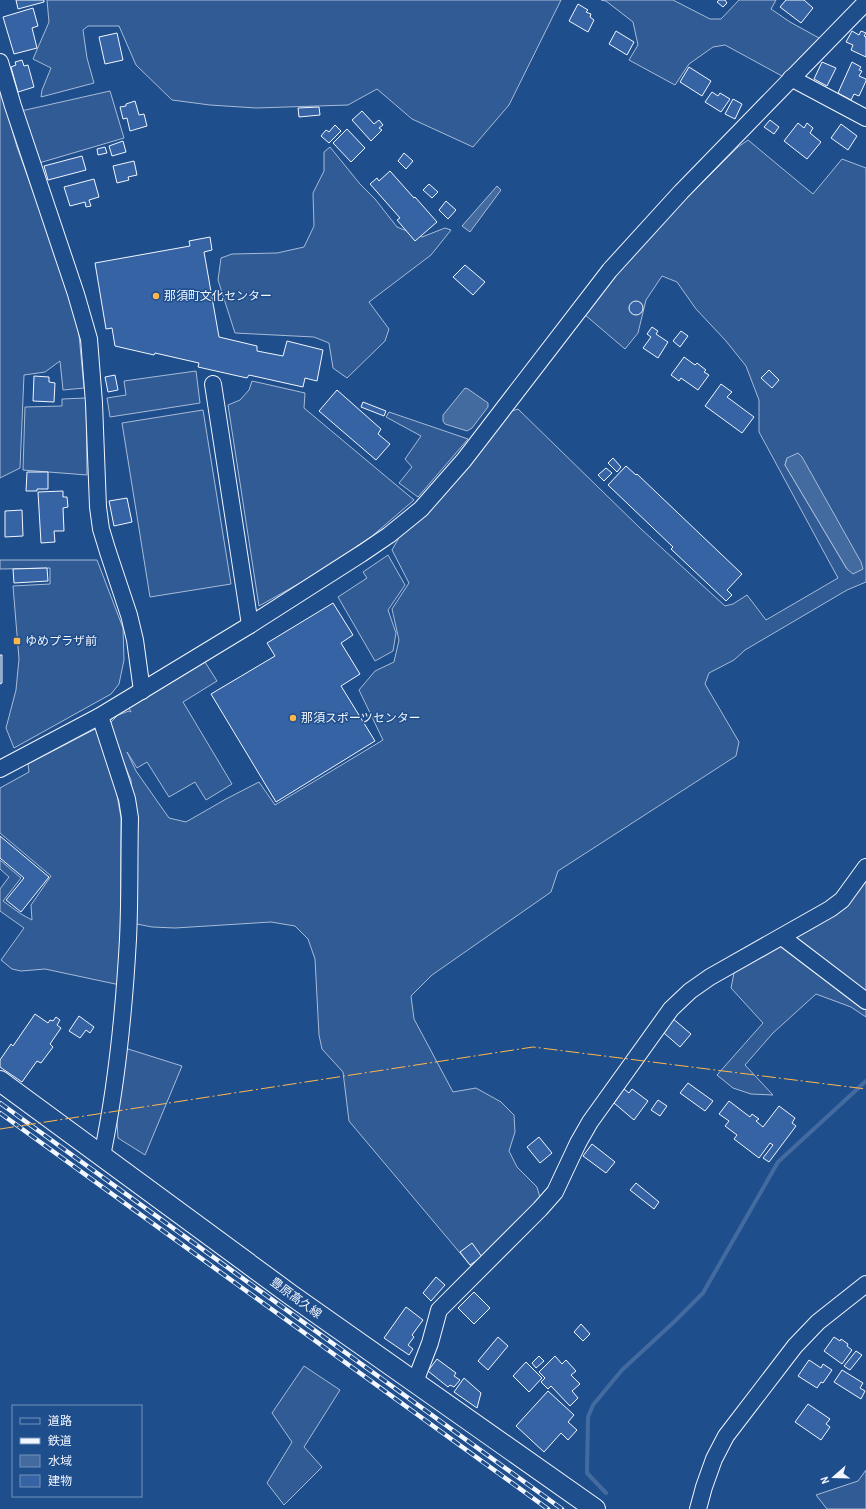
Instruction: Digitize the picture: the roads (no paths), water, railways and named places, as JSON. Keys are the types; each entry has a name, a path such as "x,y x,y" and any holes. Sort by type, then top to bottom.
{"main road":[{"name":"豊原高久線","path":"0,1081 291,1294 595,1509"}],"street":[{"path":"0,769 100,716 250,625 389,535 421,509 464,460 610,270 681,192 866,2"},
{"path":"0,62 13,106 76,294 89,339 94,403 98,507 108,552 129,615 135,640 142,691"},
{"path":"791,78 866,118"},
{"path":"213,384 250,625"},
{"path":"100,716 127,799 130,818 128,938 123,1016 110,1115 102,1156"},
{"path":"415,1382 430,1343 439,1310 540,1209 555,1192 578,1143 590,1122 671,1009 690,991 710,977 830,909 842,900 866,867"},
{"path":"782,937 866,1001"},
{"path":"698,1509 714,1458 726,1436 795,1346 818,1322 866,1284"}],"water":[{"path":"497,186 501,190 470,232 462,226"},
{"path":"465,388 488,403 488,407 472,428 467,431 445,424 443,421 443,415"},
{"path":"798,453 802,457 861,562 863,569 853,574 847,569 785,465 787,458"}],"waterway":[{"path":"606,1493 587,1473 588,1417 593,1405 622,1370 703,1293 778,1162 866,1081"}],"railway":[{"path":"0,1103 562,1509"},
{"path":"0,1113 548,1509"}],"place":[{"name":"那須町文化センター","path":"156,296"},
{"name":"ゆめプラザ前","path":"17,641"},
{"name":"那須スポーツセンター","path":"293,718"}]}
